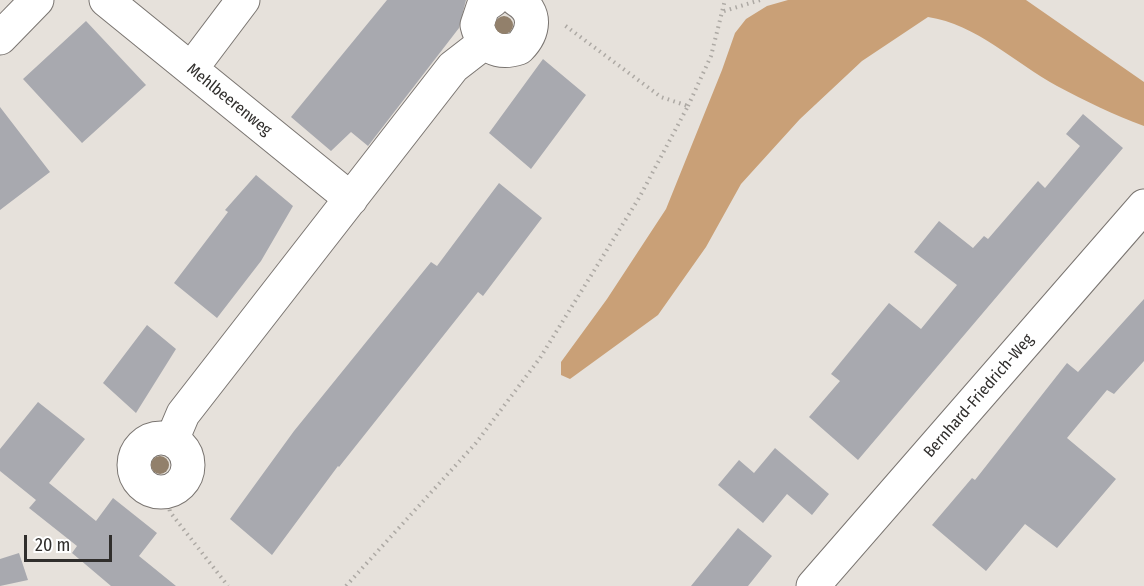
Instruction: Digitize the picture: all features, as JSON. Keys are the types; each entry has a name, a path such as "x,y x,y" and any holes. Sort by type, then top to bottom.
{"street":[{"path":"0,38 38,0"},
{"name":"Mehlbeerenweg","path":"106,0 351,199"},
{"path":"191,69 243,0"},
{"path":"493,0 483,7 479,16 479,34 484,43 501,51 519,48 530,34 524,9"},
{"path":"166,492 182,483 189,467 185,451 172,440 183,414 453,67 484,43"},
{"name":"Bernhard-Friedrich-Weg","path":"813,586 1144,206"}],"path":[{"path":"346,586 476,443 533,367 612,245 704,75 724,11 725,0"},
{"path":"724,11 760,0"},
{"path":"524,9 568,26 661,97 688,106"},
{"path":"166,492 170,512 228,586"}],"shaded area":[{"path":"788,0 1026,0 1144,82 1144,126 1100,108 1057,86 979,36 946,21 928,17 862,61 800,119 741,184 706,247 658,315 570,379 561,375 561,362 607,299 666,209 735,33 746,19 767,6"}],"building":[{"path":"387,0 466,0 459,28 368,146 351,132 331,151 291,117"},
{"path":"86,21 146,85 82,143 23,79"},
{"path":"543,59 586,95 531,169 489,133"},
{"path":"0,107 50,172 0,210"},
{"path":"1083,114 1123,148 858,460 809,417 840,381 831,374 889,303 921,329 957,285 914,252 939,221 973,248 984,236 988,239 1038,181 1045,188 1080,146 1066,134"},
{"path":"256,175 293,206 261,261 217,318 174,283 228,212 225,210"},
{"path":"499,183 542,218 483,296 478,292 338,466 272,555 230,519 294,431 431,262 437,266"},
{"path":"1144,299 1144,361 1114,394 1107,390 1067,438 1116,479 1057,548 1025,524 986,571 932,525 972,478 975,480 1067,363 1078,372"},
{"path":"147,325 176,349 136,413 103,383"},
{"path":"38,402 85,439 49,483 96,521 113,498 157,533 139,556 176,586 111,586 72,553 77,546 29,508 36,500 0,471 0,449"},
{"path":"775,448 829,494 812,515 787,494 763,523 718,485 739,460 754,473"},
{"path":"738,528 772,556 748,586 691,586"},
{"path":"19,553 28,580 0,586 0,559"}]}
